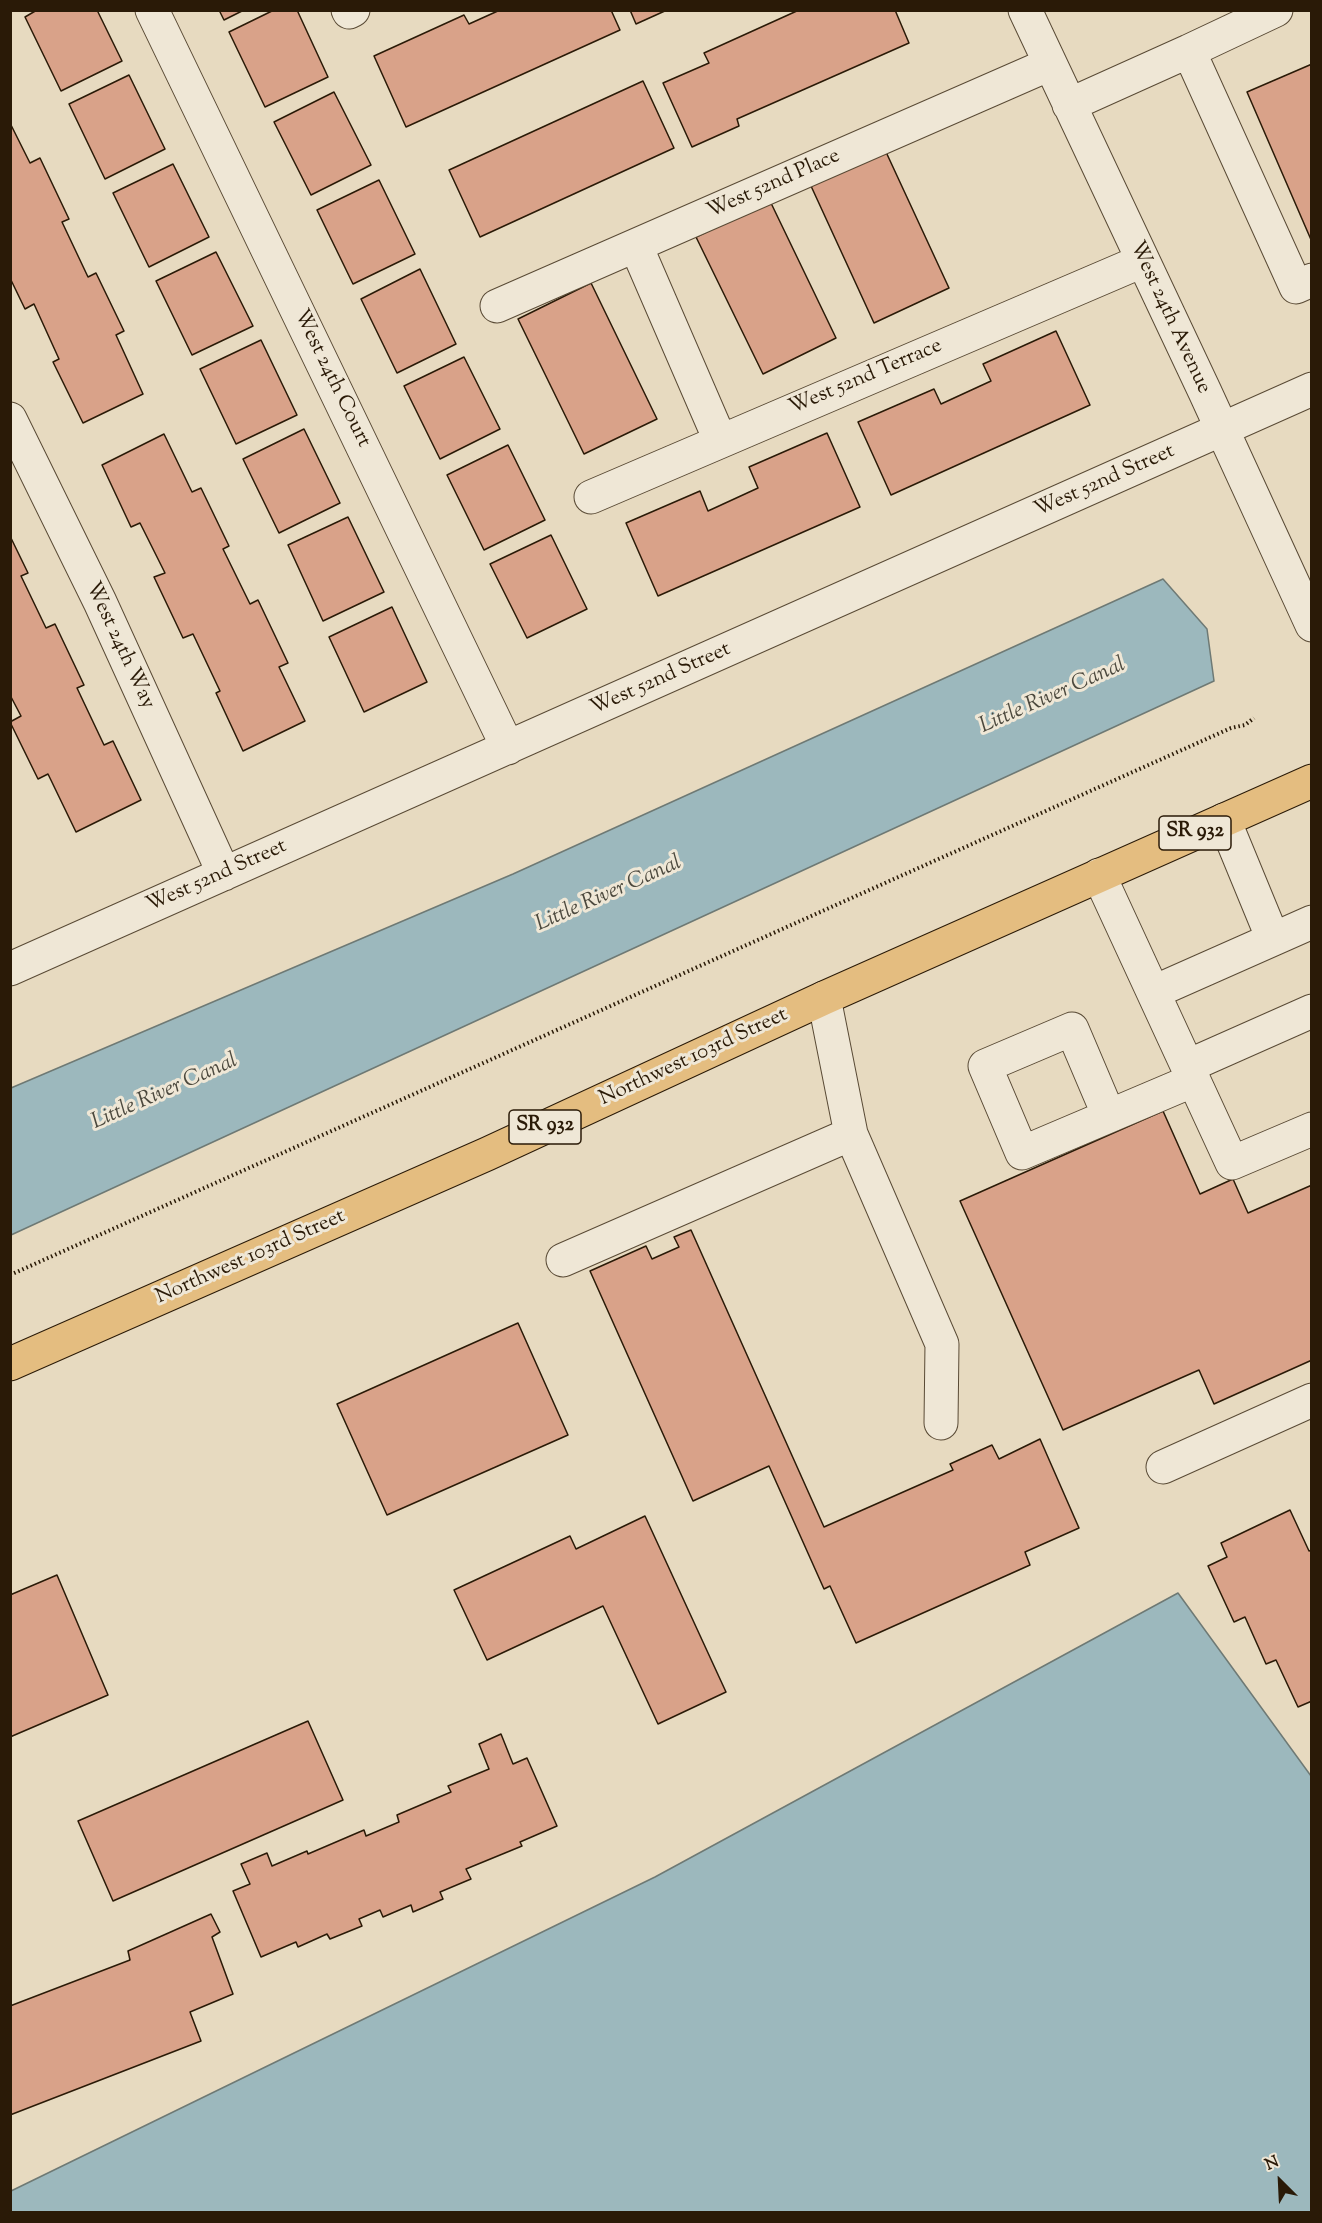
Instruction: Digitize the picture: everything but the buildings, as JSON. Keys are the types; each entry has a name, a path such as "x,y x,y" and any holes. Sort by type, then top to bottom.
{"main road":[{"name":"Northwest 103rd Street","path":"10,1364 487,1154 824,998 1311,781"}],"street":[{"name":"West 24th Court","path":"152,10 508,748"},
{"path":"348,10 349,12 353,10"},
{"name":"West 24th Avenue","path":"1025,10 1311,625"},
{"path":"1069,105 1276,10"},
{"path":"1189,51 1296,287 1311,280"},
{"name":"West 52nd Place","path":"497,306 1050,64"},
{"path":"636,246 720,440"},
{"name":"West 52nd Terrace","path":"591,497 1142,261"},
{"name":"West 52nd Street","path":"10,969 1311,389"},
{"name":"West 24th Way","path":"10,419 100,602 224,874"},
{"path":"1224,820 1273,939"},
{"path":"1099,875 1232,1164 1311,1129"},
{"path":"1154,992 1311,922"},
{"path":"824,998 850,1134 942,1344 941,1423"},
{"path":"1109,1116 1311,1011"},
{"path":"563,1260 850,1134"},
{"path":"1163,1467 1311,1400"}],"path":[{"path":"10,1275 1220,733 1245,725 1254,718"}],"water":[{"name":"Little River Canal","path":"1163,579 1207,629 1214,681 11,1235 11,1088 513,874"},
{"path":"1178,1593 1311,1776 1311,2212 11,2212 11,2191 655,1877"}]}
